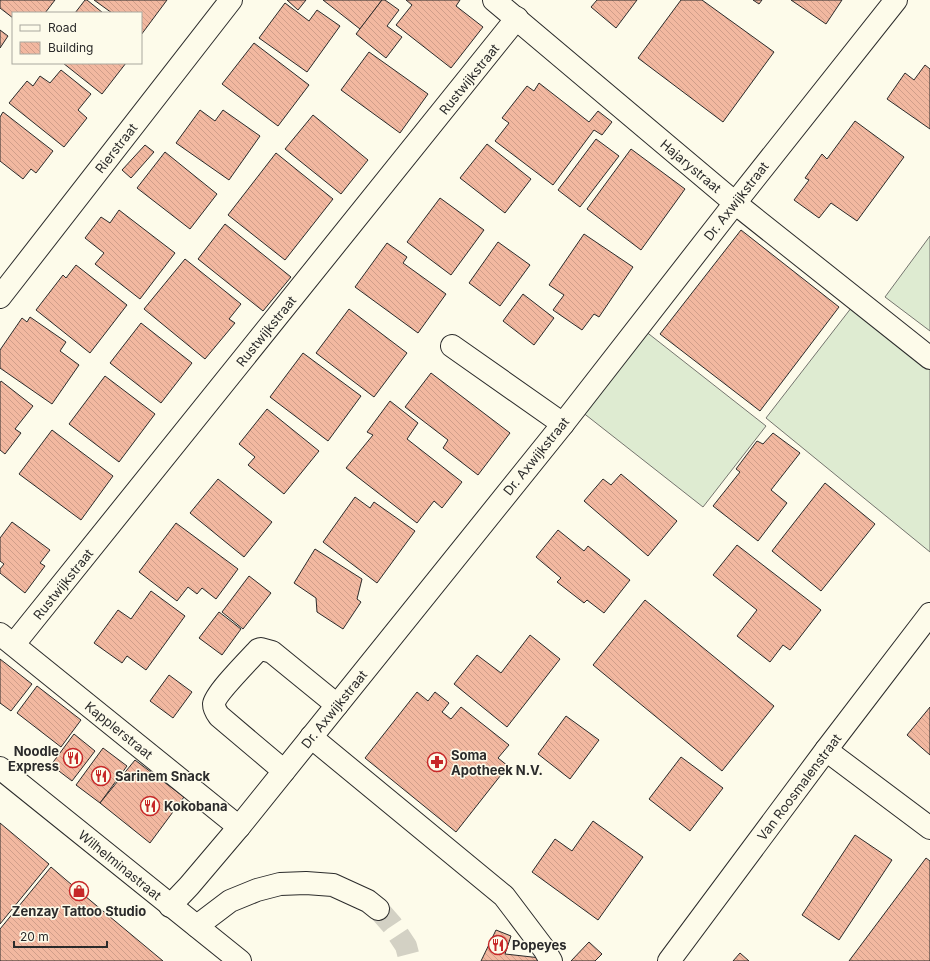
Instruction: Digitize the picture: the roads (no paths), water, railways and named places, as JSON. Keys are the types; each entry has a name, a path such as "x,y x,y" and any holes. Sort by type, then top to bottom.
{"street":[{"name":"Rierstraat","path":"0,297 231,0"},
{"name":"Hajarystraat","path":"494,0 734,203 930,358"},
{"name":"Dr. Axwijkstraat","path":"170,906 239,827 563,424 734,203 896,0"},
{"name":"Rustwijkstraat","path":"7,639 517,18"},
{"path":"452,346 563,424"},
{"name":"Van Roosmalenstraat","path":"669,961 826,750 930,614"},
{"name":"Kapplerstraat","path":"7,639 239,827"},
{"path":"284,771 219,716 215,710 214,703 219,694 258,650 261,649 272,652 337,705"},
{"path":"311,737 504,896 544,949 551,961"},
{"path":"826,750 930,828"},
{"name":"Wilhelminastraat","path":"0,768 240,961"},
{"path":"197,926 230,901 257,890 280,884 306,883 333,885 368,901 378,909"}],"tunnel":[{"path":"378,909 392,925 406,946 410,961"}],"place":[{"name":"Noodle Express","path":"73,758"},
{"name":"Soma Apotheek N.V.","path":"437,762"},
{"name":"Sarinem Snack","path":"101,776"},
{"name":"Kokobana","path":"150,806"},
{"name":"Zenzay Tattoo Studio","path":"79,891"},
{"name":"Popeyes","path":"498,945"}]}
